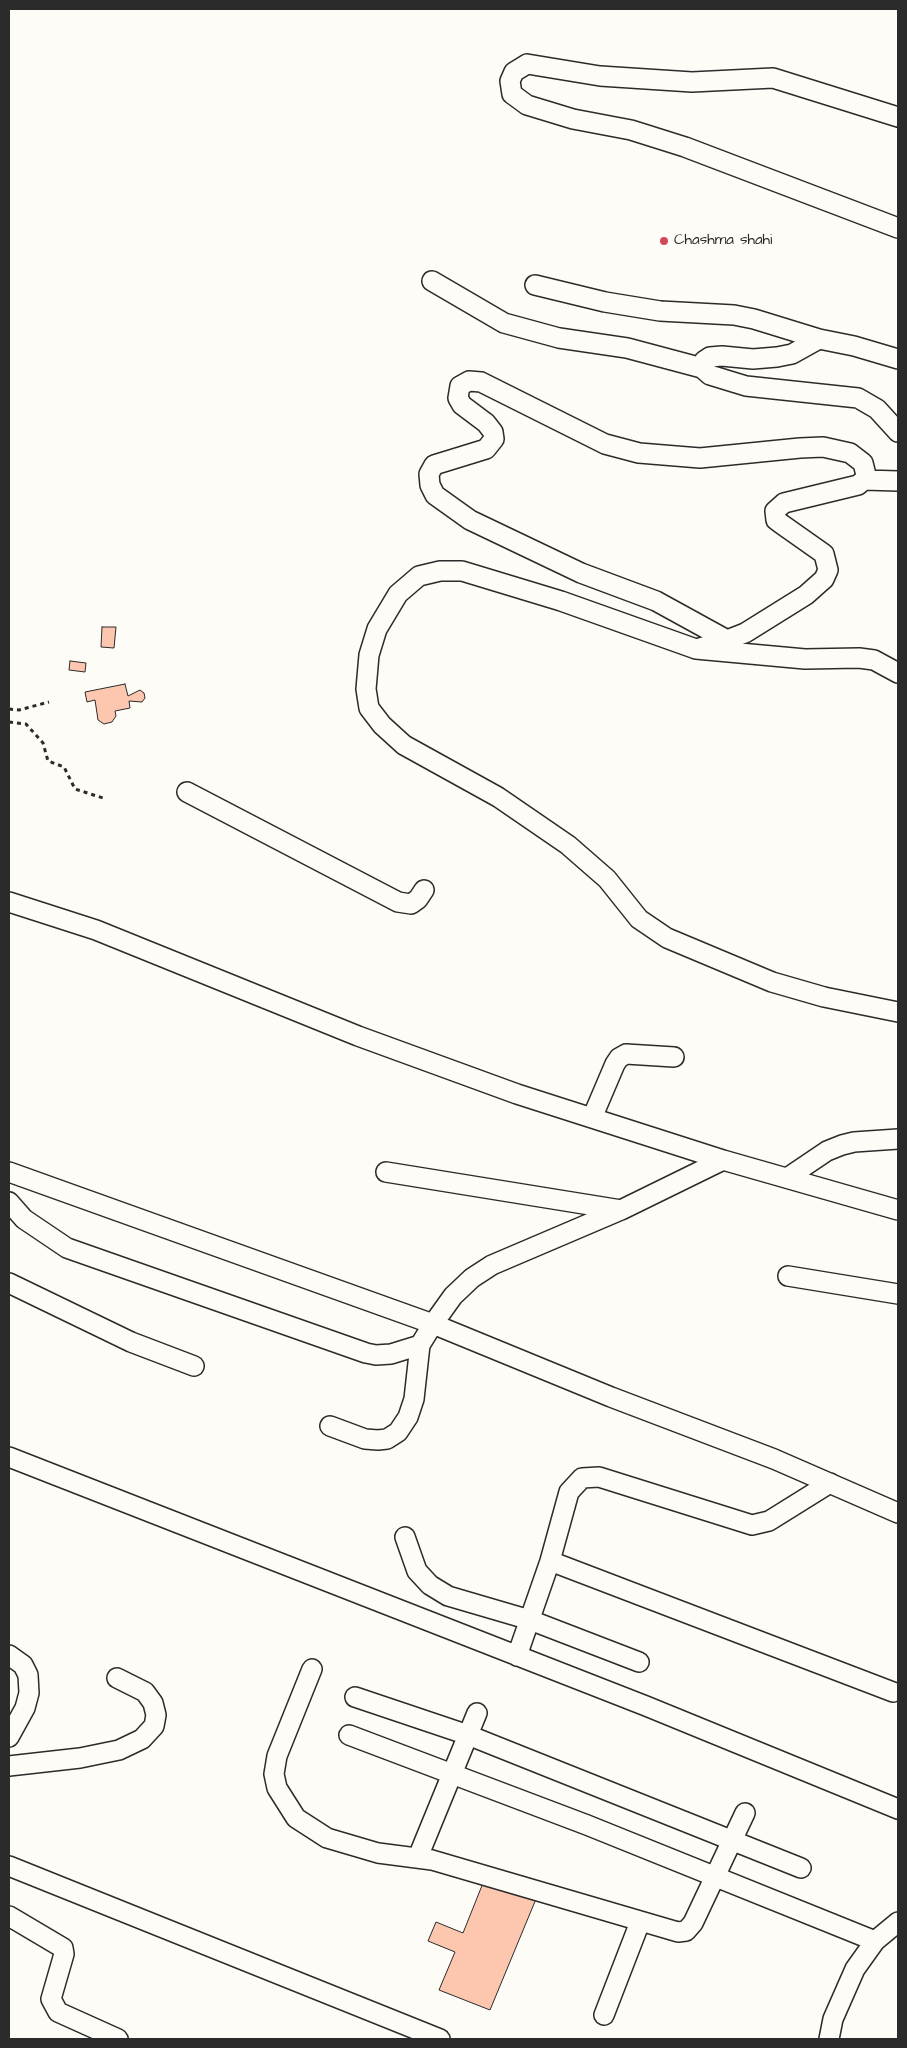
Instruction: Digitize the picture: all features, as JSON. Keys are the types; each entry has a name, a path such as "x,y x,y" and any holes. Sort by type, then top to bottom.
{"street":[{"path":"898,117 774,78 692,82 600,76 527,64 514,72 510,81 512,94 527,104 573,119 632,130 685,147 898,228"},
{"path":"432,281 504,323 559,338 627,348 702,368 710,374 746,386 858,398 877,409 898,432"},
{"path":"535,285 614,304 660,311 734,315 754,319 819,339 854,346 898,359"},
{"path":"702,368 704,361 710,357 722,356 753,360 777,357 792,354 819,339"},
{"path":"727,640 656,601 581,573 470,520 435,495 430,485 429,474 434,466 486,449 494,439 493,432 486,423 462,405 458,398 460,386 470,381 482,382 605,444 639,453 700,458 800,448 840,449 850,453 863,463 866,475 864,480"},
{"path":"696,650 745,633 817,587 827,575 828,564 824,554 776,520 775,512 778,507 784,503 852,487 864,480 898,481"},
{"path":"898,673 874,660 860,658 805,659 696,650 561,601 462,571 440,571 419,576 398,594 377,629 369,655 366,689 369,708 382,725 404,745 498,797 568,845 607,879 639,918 667,938 772,982 824,997 898,1012"},
{"path":"187,792 398,902 411,904 418,899 424,890"},
{"path":"9,902 96,930 358,1036 517,1094 722,1160 898,1210"},
{"path":"592,1118 619,1058 626,1054 674,1057"},
{"path":"787,1178 827,1151 842,1145 854,1142 898,1139"},
{"path":"330,1426 365,1439 387,1439 398,1432 408,1417 414,1399 420,1345 453,1296 472,1278 492,1265 621,1210 722,1160"},
{"path":"9,1172 433,1324 898,1512"},
{"path":"386,1172 621,1210"},
{"path":"9,1202 24,1219 66,1248 366,1353 376,1355 391,1354 420,1345"},
{"path":"788,1276 898,1294"},
{"path":"9,1283 131,1342 194,1366"},
{"path":"9,1457 517,1656 898,1809"},
{"path":"517,1656 550,1561 569,1492 582,1478 599,1477 752,1525 769,1521 830,1483"},
{"path":"405,1537 417,1571 430,1585 448,1596 530,1620 639,1662"},
{"path":"550,1561 892,1692"},
{"path":"9,1655 23,1666 28,1675 29,1693 25,1708 9,1736"},
{"path":"312,1669 277,1756 274,1774 277,1788 296,1818 327,1838 378,1853 418,1857 678,1932 686,1930 693,1923 745,1813"},
{"path":"9,1766 19,1763 80,1758 118,1750 142,1739 154,1726 156,1715 153,1702 145,1692 117,1678"},
{"path":"355,1697 468,1735 801,1868"},
{"path":"418,1857 477,1713"},
{"path":"349,1735 714,1876 875,1941"},
{"path":"9,1866 435,2038"},
{"path":"9,1916 63,1948 64,1954 51,1999 58,2012 118,2039"},
{"path":"604,2015 640,1922"},
{"path":"829,2039 833,2019 855,1969 875,1941 898,1922"}],"path":[{"path":"9,709 19,710 49,702"},
{"path":"9,722 26,724 43,744 48,761 64,767 75,789 106,799"}],"building":[{"path":"102,627 116,627 114,648 101,647"},
{"path":"70,661 86,663 85,672 69,670"},
{"path":"125,684 128,696 140,690 144,693 145,698 142,702 129,701 130,708 115,711 116,716 112,722 104,724 98,720 95,700 87,702 85,692"},
{"path":"485,1878 536,1899 490,2010 439,1990 455,1952 428,1941 436,1922 463,1933"}],"place":[{"name":"Chashma shahi","path":"664,241"}]}
